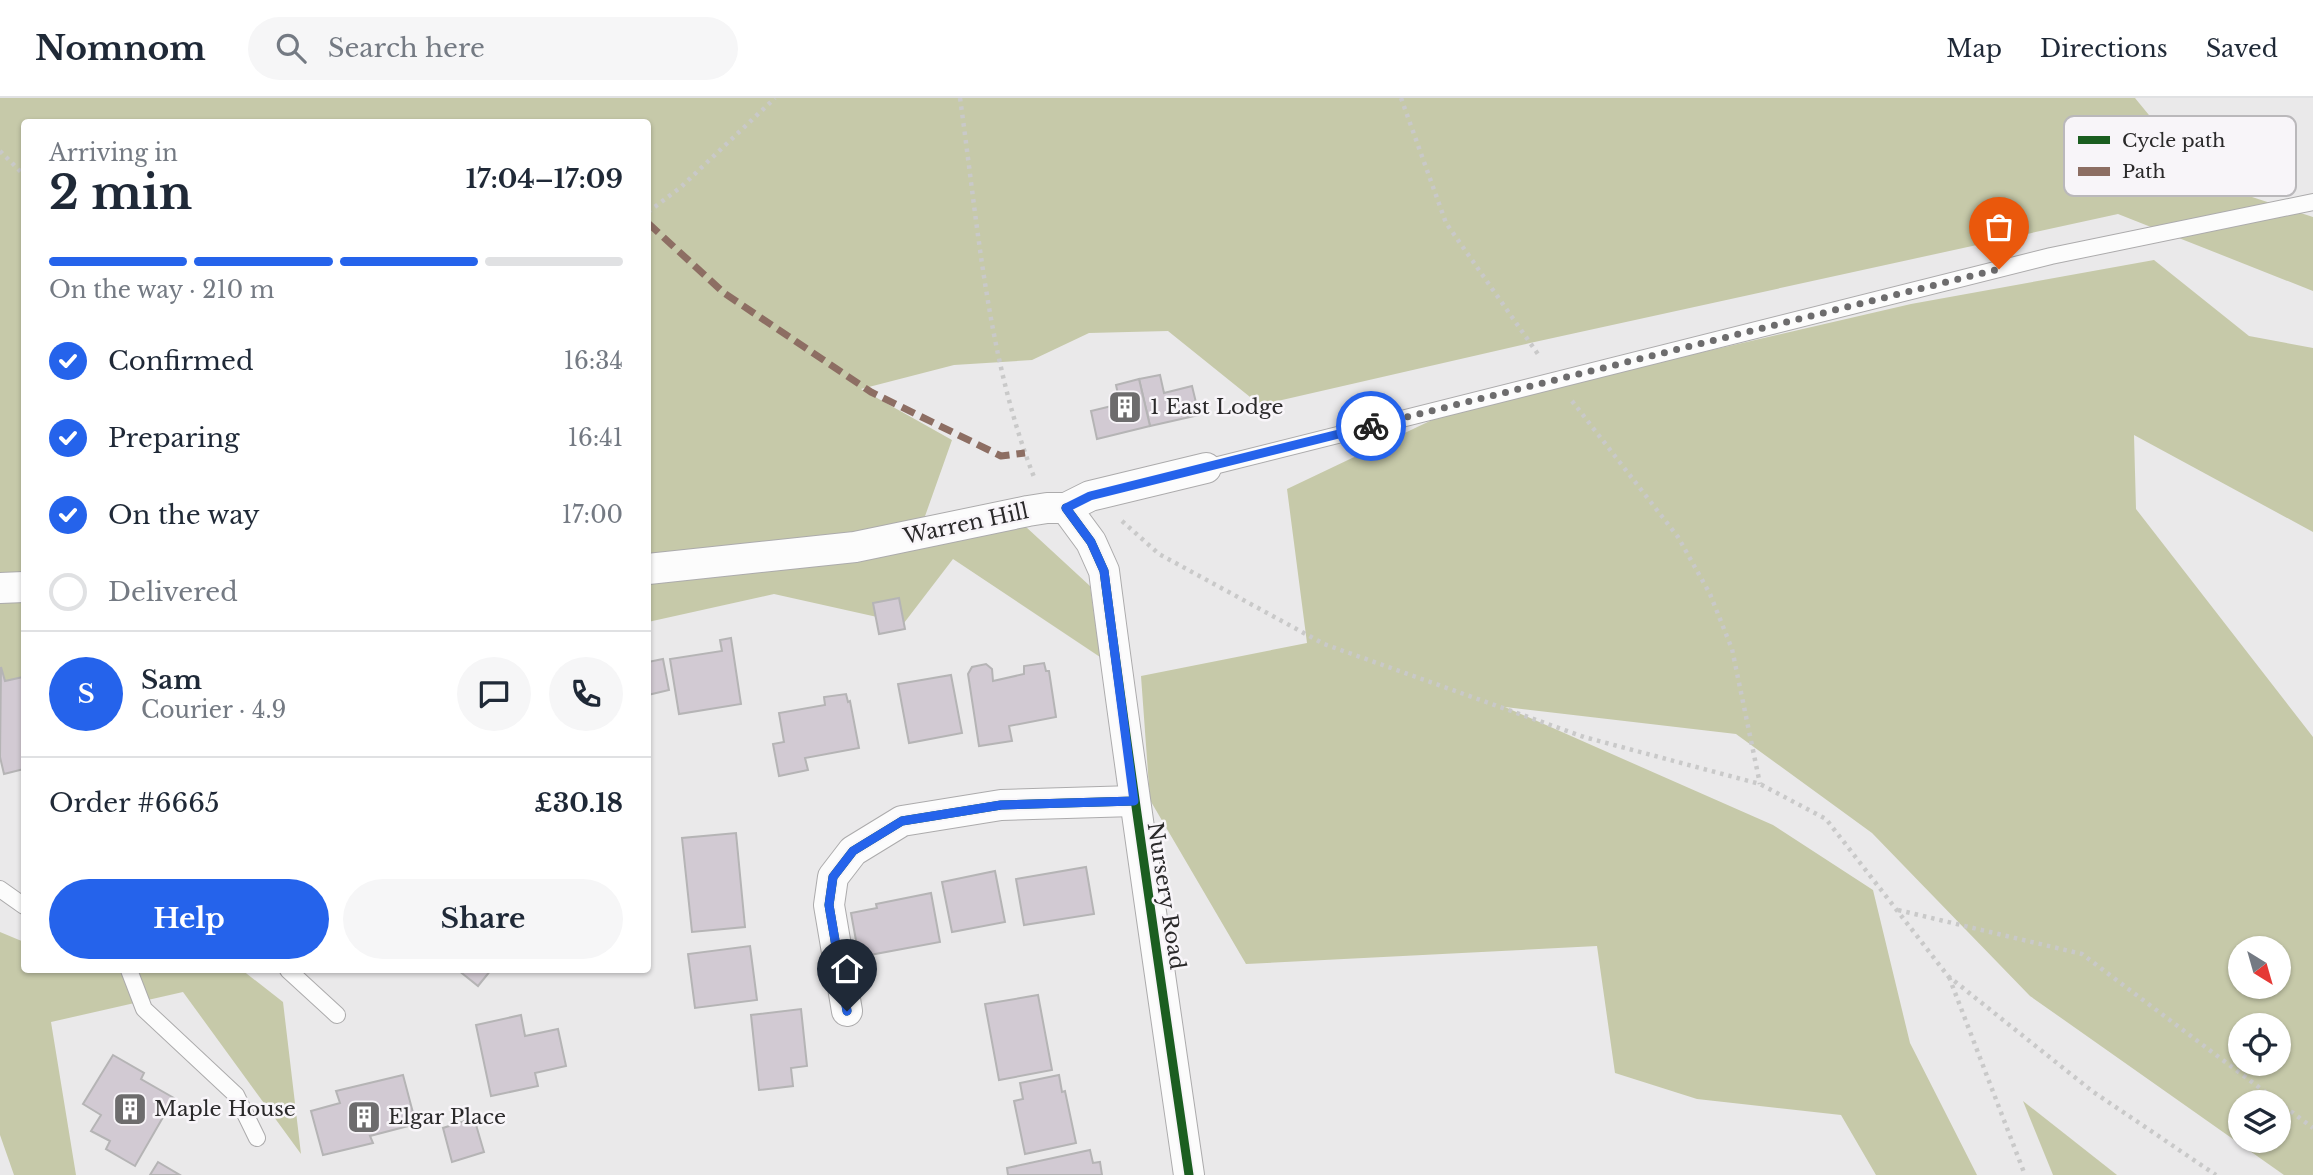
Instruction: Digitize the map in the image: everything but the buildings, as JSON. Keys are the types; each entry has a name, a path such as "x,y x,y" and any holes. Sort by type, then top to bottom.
{"street":[{"name":"Warren Hill","path":"651,569 855,547 1068,504 1206,468"},
{"name":"Nursery Road","path":"1068,504 1091,542 1104,571 1134,801 1189,1175"},
{"path":"0,589 21,587"},
{"path":"847,1011 829,905 833,877 853,851 902,821 1001,805 1134,801"}],"lane":[{"name":"Warren Hill","path":"1206,468 2051,256 2313,202"},
{"path":"0,889 21,904"},
{"path":"130,973 144,1009 236,1095 257,1138"},
{"path":"291,973 337,1015"}],"path":[{"path":"651,210 681,187 775,98"},
{"path":"960,98 995,343 1015,427 1068,504 1124,523 1159,554 1324,644 1584,737 1760,784 1826,819 1948,976 2092,1091 2216,1175"},
{"path":"1401,98 1446,223 1554,379 1678,537 1710,594 1731,649 1760,784"},
{"path":"0,151 21,172"},
{"path":"1897,910 2082,954 2313,1128"},
{"path":"1948,976 2025,1175"}],"green space":[{"path":"0,98 2135,98 2150,116 2064,116 2064,196 2249,196 2313,217 2313,291 2118,214 1260,405 1168,331 1089,333 1032,360 954,365 861,389 952,440 924,519 1012,514 1090,586 1100,657 953,559 904,623 774,594 651,621 651,119 21,119 21,707 0,711"},
{"path":"2154,260 2249,336 2313,348 2313,532 2134,435 2136,509 2313,737 2313,1175 2284,1175 2253,1153 2291,1153 2291,1090 2228,1090 2228,1136 2030,996 1872,833 1736,734 1505,707 1773,825 1873,890 1910,1043 1977,1175 1876,1175 1841,1115 1697,1099 1615,1073 1597,946 1246,964 1150,800 1141,676 1307,643 1287,489 1453,410 1911,304"},
{"path":"0,932 21,941 21,973 246,973 283,1002 301,1154 183,992 51,1022 76,1175 14,1175 0,1135"},
{"path":"2023,1101 2117,1175 2053,1175"}],"marked path":[{"path":"651,226 724,293 871,392 1001,456 1025,453"}],"cycle path":[{"path":"1066,508 1091,542 1104,571 1189,1175"},
{"path":"847,1011 829,905 833,877 853,851 902,821 1001,805 1134,801"}],"way so far":[{"path":"1371,426 1999,269"}],"place":[{"name":"1 East Lodge","path":"1125,407"},
{"name":"Maple House","path":"130,1109"},
{"name":"Elgar Place","path":"364,1117"}],"route":[{"path":"847,1011 829,905 833,877 853,851 902,821 1001,805 1134,801 1104,571 1091,542 1066,508 1090,496 1371,426"}]}
